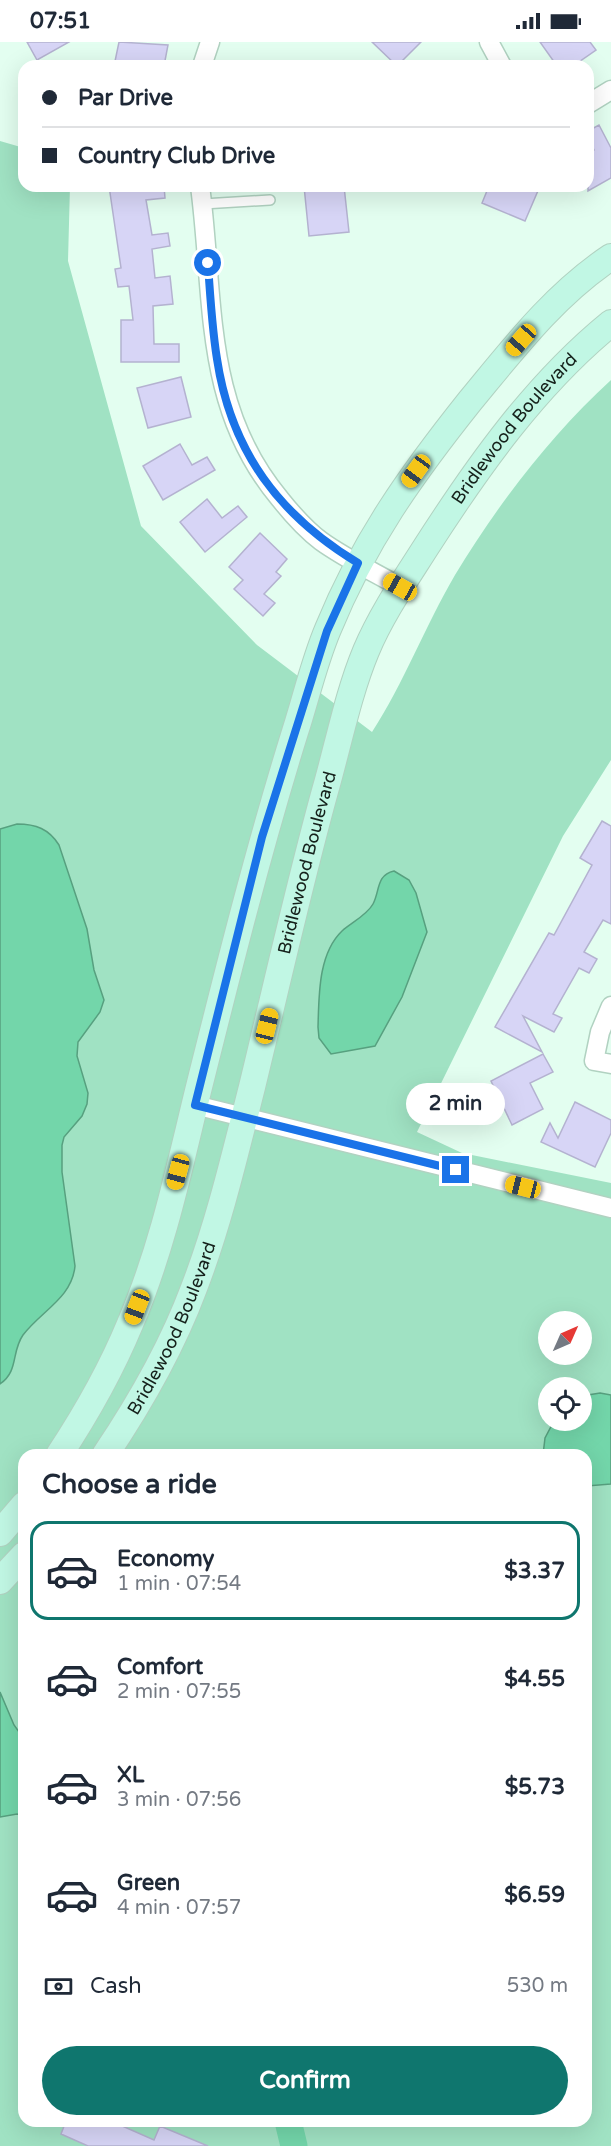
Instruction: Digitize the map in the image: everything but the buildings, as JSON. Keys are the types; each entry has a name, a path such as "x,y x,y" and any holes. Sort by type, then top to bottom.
{"main road":[{"name":"Bridlewood Boulevard","path":"63,1449 110,1368 134,1316 166,1216 262,837 327,631 358,563 391,504 508,355 548,309 587,273 611,257"},
{"name":"Bridlewood Boulevard","path":"109,1449 142,1397 193,1290 215,1225 245,1116 317,821 366,652 400,587 464,488 522,411 590,340 611,323"},
{"path":"0,1533 18,1512"},
{"path":"0,1581 18,1562"}],"street":[{"path":"204,60 210,42"},
{"path":"489,42 499,60"},
{"path":"594,100 611,90"},
{"path":"201,195 217,360 228,407 246,453 297,519 321,541 400,587"},
{"path":"603,1063 600,1032 611,1006"},
{"path":"195,1105 611,1208"}],"lane":[{"path":"201,195 270,200"}],"shaded area":[{"path":"0,141 18,146 18,192 70,192 68,261 141,526 257,645 372,732 394,694 444,594 489,522 546,448 611,380 611,760 563,836 417,1132 462,1153 611,1183 611,2146 0,2146"},
{"path":"17,824 41,828 59,845 87,929 94,970 104,1000 100,1012 78,1042 77,1056 88,1093 87,1104 82,1116 64,1137 62,1145 62,1172 75,1266 73,1277 62,1296 23,1335 19,1341 10,1373 0,1384 0,829"},
{"path":"394,871 409,880 416,893 427,932 402,997 375,1046 331,1054 319,1038 318,1027 321,976 328,951 342,931 370,908 381,880"},
{"path":"592,1394 611,1395 611,1484 592,1486 592,1449 544,1449 549,1431 592,1431"},
{"path":"0,1692 18,1731 18,1814 0,1817"}],"waterway":[{"path":"289,2127 294,2146"}],"route":[{"path":"208,263 217,360 228,407 246,453 269,486 297,519 321,541 358,563 327,631 262,837 195,1105 456,1170"}]}
